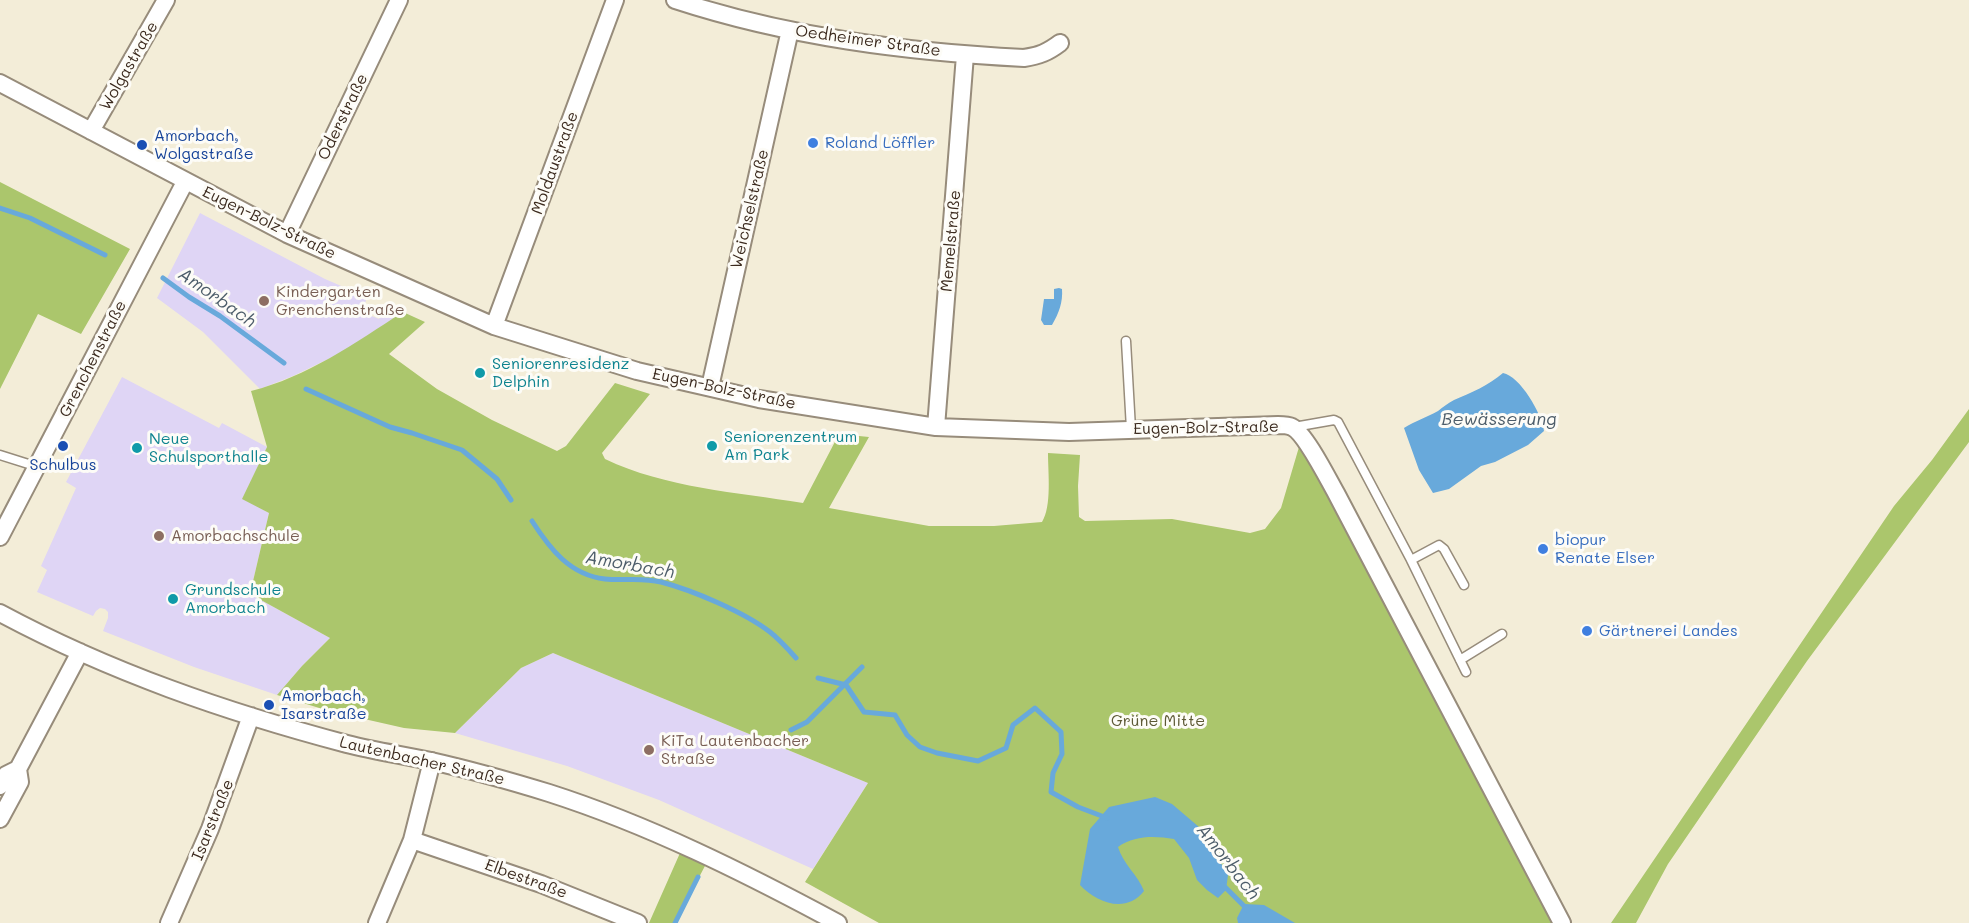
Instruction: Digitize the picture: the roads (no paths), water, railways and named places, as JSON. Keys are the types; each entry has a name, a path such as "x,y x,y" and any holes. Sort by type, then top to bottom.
{"street":[{"name":"Wolgastraße","path":"92,131 166,0"},
{"name":"Oderstraße","path":"287,234 399,0"},
{"name":"Moldaustraße","path":"494,326 615,0"},
{"name":"Oedheimer Straße","path":"675,0 790,30 861,43 965,55 1024,58 1049,52 1060,43"},
{"name":"Weichselstraße","path":"710,387 790,30"},
{"name":"Memelstraße","path":"936,427 965,55"},
{"name":"Eugen-Bolz-Straße","path":"0,83 287,234 494,326 637,371 759,399 936,427 1069,432 1278,425 1293,427"},
{"name":"Grenchenstraße","path":"0,537 185,182"},
{"path":"1293,427 1312,451 1336,493 1562,923"},
{"name":"Lautenbacher Straße","path":"0,614 162,687 348,744 432,761 549,793 632,823 694,850 838,923"},
{"path":"0,786 6,775 18,769 80,652"},
{"name":"Isarstraße","path":"169,923 210,829 252,716"},
{"path":"377,923 412,840 432,761"},
{"path":"0,819 20,782 18,769"},
{"name":"Elbestraße","path":"412,840 541,884 638,923"}],"lane":[{"path":"1126,341 1131,429"},
{"path":"1293,427 1334,420 1338,422 1411,560 1466,672"},
{"path":"0,455 38,467"},
{"path":"1411,560 1439,545 1444,549 1464,585"},
{"path":"1460,660 1502,634"}],"water":[{"path":"1054,289 1062,289 1062,294 1059,312 1052,325 1044,325 1041,320 1044,299 1054,299"},
{"name":"Bewässerung","path":"1503,373 1523,388 1539,415 1544,431 1528,445 1495,462 1481,466 1449,489 1433,493 1419,470 1404,428 1486,385"},
{"path":"1155,797 1172,804 1199,827 1228,875 1226,890 1218,898 1197,880 1189,858 1174,839 1160,837 1138,838 1118,847 1123,859 1144,891 1137,898 1120,904 1103,901 1080,885 1090,829 1109,807"},
{"path":"1244,904 1264,905 1295,923 1238,923 1237,918"}],"waterway":[{"name":"Amorbach","path":"0,208 30,218 105,255"},
{"name":"Amorbach","path":"163,278 284,363"},
{"name":"Amorbach","path":"306,389 390,427 462,450 497,479 511,500"},
{"name":"Amorbach","path":"532,521 554,551 581,572 605,579 654,581 702,596 759,624 777,638 796,658"},
{"path":"791,730 807,722 862,667"},
{"name":"Amorbach","path":"818,678 846,685 864,712 895,715 907,735 920,747 937,753 978,761 1006,748 1013,725 1035,708 1061,732 1062,754 1053,773 1051,792 1078,807 1107,818"},
{"path":"675,923 698,877"},
{"name":"Amorbach","path":"1223,885 1248,910"}],"place":[{"name":"Roland Löffler","path":"813,143"},
{"name":"Amorbach, Wolgastraße","path":"142,145"},
{"name":"Kindergarten Grenchenstraße","path":"264,301"},
{"name":"Seniorenresidenz Delphin","path":"480,373"},
{"name":"Schulbus","path":"63,446"},
{"name":"Seniorenzentrum Am Park","path":"712,446"},
{"name":"Neue Schulsporthalle","path":"137,448"},
{"name":"Amorbachschule","path":"159,536"},
{"name":"biopur Renate Elser","path":"1543,549"},
{"name":"Grundschule Amorbach","path":"173,599"},
{"name":"Gärtnerei Landes","path":"1587,631"},
{"name":"Amorbach, Isarstraße","path":"269,705"},
{"name":"KiTa Lautenbacher Straße","path":"649,750"}],"park label":[{"name":"Grüne Mitte","path":"1158,721"}]}
